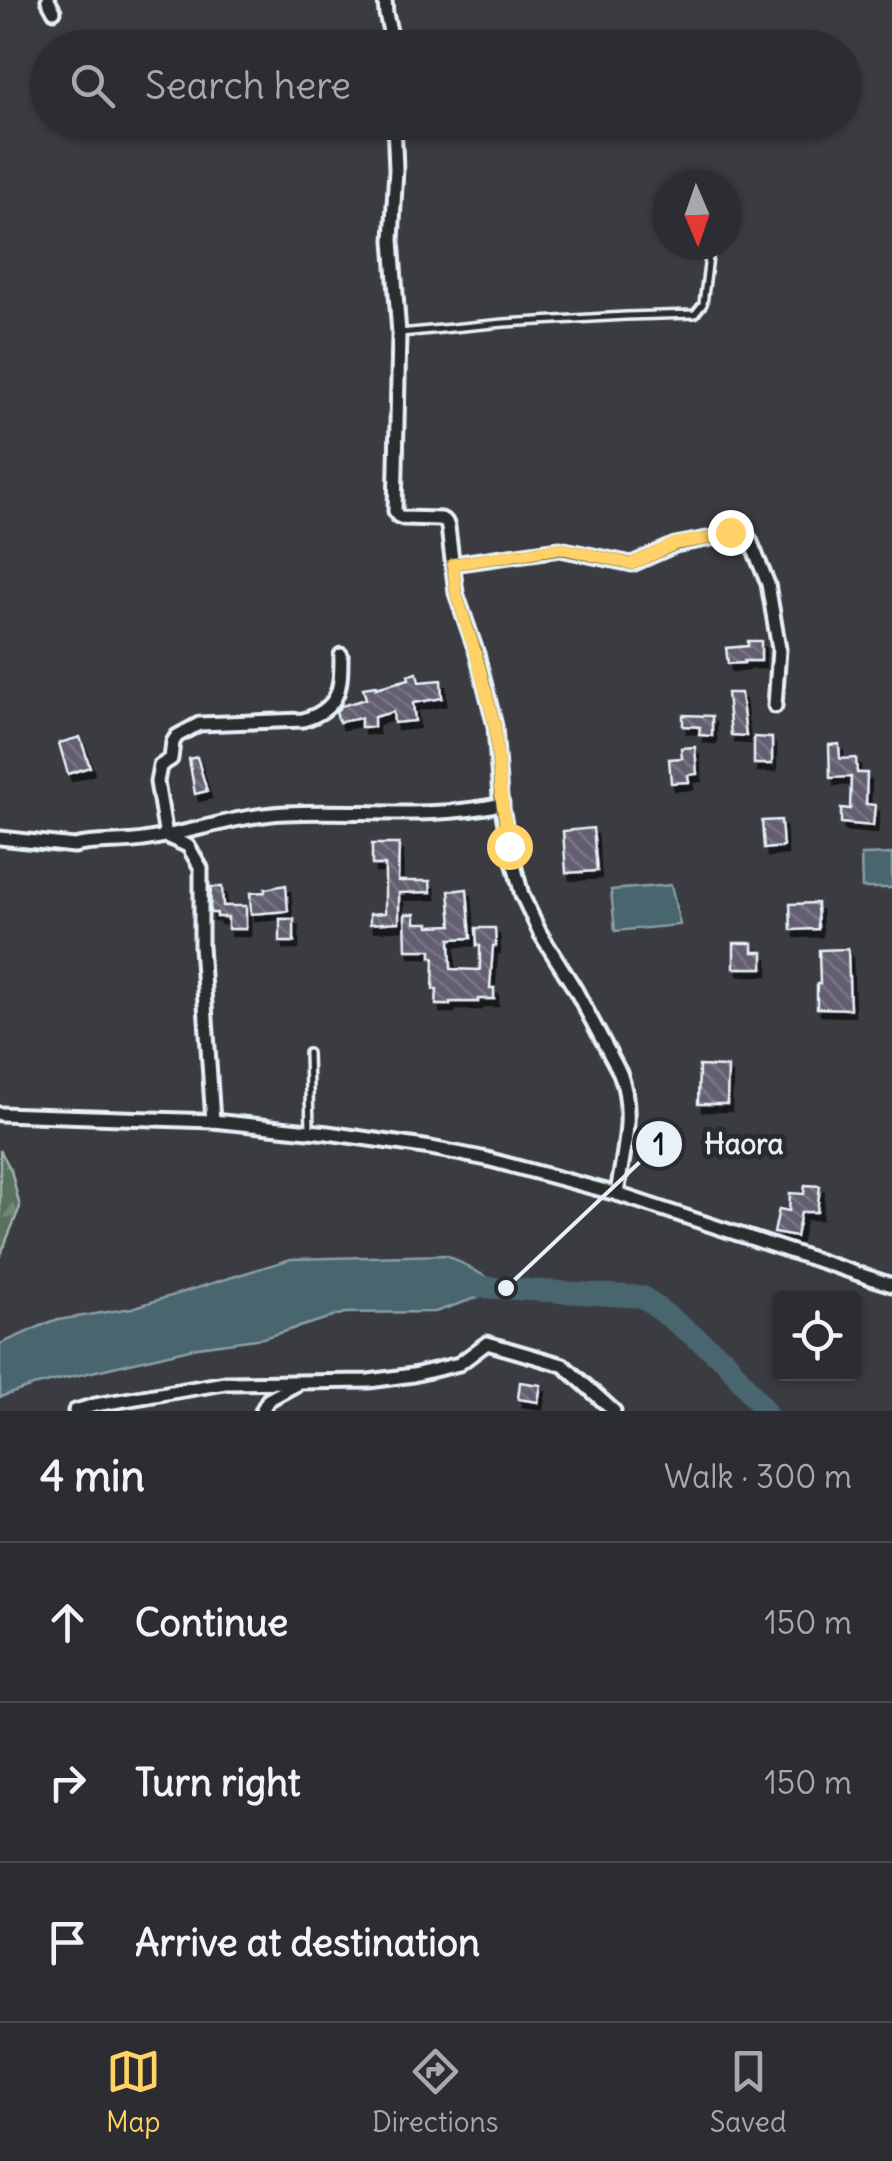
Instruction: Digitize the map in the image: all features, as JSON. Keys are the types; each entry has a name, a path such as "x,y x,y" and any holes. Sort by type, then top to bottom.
{"street":[{"path":"385,0 391,30"},
{"path":"395,140 392,240 398,334 395,511 404,518 446,522 456,593 495,726 502,804 522,895 626,1087 628,1103 618,1194"},
{"path":"453,564 560,548 632,564 675,544 743,532 768,584 779,649 775,706"},
{"path":"166,836 157,782 160,766 170,759 177,736 199,724 303,720 317,716 338,694 341,655"},
{"path":"0,838 74,846 166,836 252,816 429,814 502,804"},
{"path":"166,836 188,846 202,868 201,946 213,1120"},
{"path":"0,1114 213,1120 431,1148 618,1194 892,1285"},
{"path":"75,1411 211,1385 368,1381 413,1375 459,1364 483,1344 490,1343 563,1366 614,1411"},
{"path":"262,1411 271,1398 299,1383"}],"lane":[{"path":"398,334 504,323 695,314 702,304 709,260"},
{"path":"308,1053 310,1131"}],"green space":[{"path":"0,1150 11,1170 20,1207 0,1256"}],"water":[{"path":"892,854 892,888 862,888 861,855"},
{"path":"671,885 680,925 615,931 611,890"},
{"path":"447,1255 506,1288 435,1312 345,1313 263,1338 198,1347 0,1397 0,1344 52,1321 132,1308 291,1259"}],"building":[{"path":"748,641 761,641 761,661 728,664 726,648 748,646"},
{"path":"417,673 419,682 441,680 442,698 413,703 415,721 394,723 393,712 374,717 374,727 361,727 361,718 339,722 336,712 341,706 366,699 363,688 409,679 408,675"},
{"path":"727,693 741,693 746,736 731,735"},
{"path":"683,715 712,716 712,736 699,735 700,727 683,726"},
{"path":"80,737 90,767 68,774 59,743"},
{"path":"754,737 772,738 772,764 754,764"},
{"path":"839,744 840,759 856,758 857,773 867,773 866,804 875,805 873,826 841,823 841,808 850,809 851,777 830,778 829,745"},
{"path":"695,747 697,774 688,775 689,782 671,783 669,759 682,758 681,748"},
{"path":"197,757 207,791 195,794 189,759"},
{"path":"781,820 783,847 764,849 762,821"},
{"path":"593,828 597,871 566,873 563,831"},
{"path":"372,844 399,844 398,881 430,881 431,892 399,893 399,922 370,924 370,914 385,913 385,865 372,865"},
{"path":"286,885 288,911 251,914 250,893"},
{"path":"211,887 222,887 223,906 246,906 246,929 228,929 228,917 210,913"},
{"path":"467,889 471,938 450,939 451,969 480,970 476,928 495,928 490,988 494,988 494,999 436,1005 434,957 431,950 406,950 405,914 415,914 415,923 452,925 449,891"},
{"path":"817,903 818,929 791,930 790,904"},
{"path":"280,919 294,919 294,942 280,942"},
{"path":"734,943 753,943 753,952 763,952 763,968 734,968"},
{"path":"848,949 850,1009 817,1008 819,950"},
{"path":"699,1066 728,1067 727,1104 698,1104"},
{"path":"805,1185 820,1186 817,1212 801,1212 796,1237 774,1233 779,1209 789,1211 790,1193 804,1194"},
{"path":"520,1382 541,1385 538,1402 518,1399"}],"waterway":[{"path":"479,1287 643,1297 725,1360 765,1411"}],"place":[{"name":"Haora","path":"506,1288"}],"route":[{"path":"509,846 495,726 456,593 453,564 560,548 632,564 675,544 730,532"}]}
